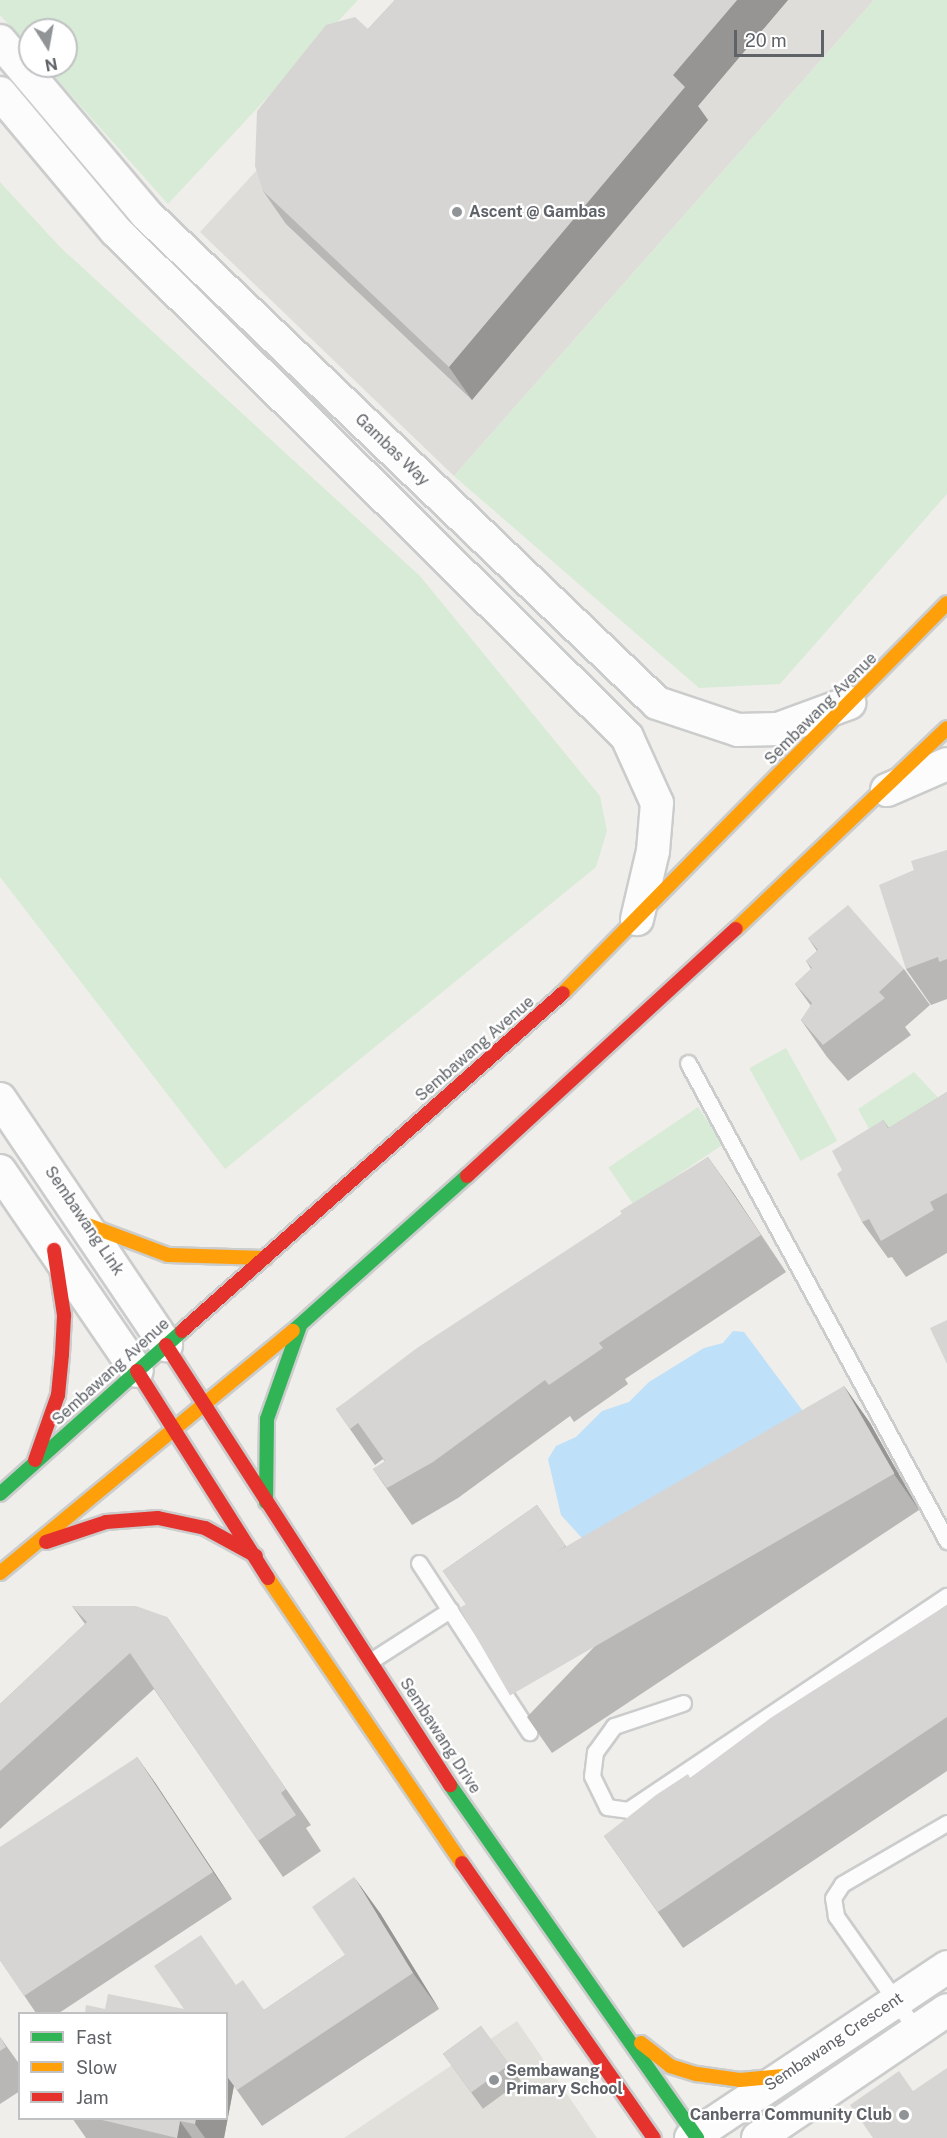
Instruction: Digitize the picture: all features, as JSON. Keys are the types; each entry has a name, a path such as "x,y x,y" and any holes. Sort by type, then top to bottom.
{"main road":[{"name":"Sembawang Avenue","path":"0,1494 568,988 947,603"},
{"path":"0,1573 301,1324 616,1044 885,791 947,728"},
{"path":"88,1225 168,1255 265,1258"},
{"path":"35,1462 58,1395 62,1354 64,1315 54,1250"},
{"path":"266,1502 267,1419 301,1324"},
{"name":"Sembawang Drive","path":"166,1345 266,1502 372,1660 438,1767 694,2137"},
{"path":"137,1371 326,1670 654,2138"},
{"path":"25,1550 106,1522 158,1518 205,1528 256,1556"},
{"path":"616,2024 670,2066 697,2074 740,2080 783,2076"}],"street":[{"name":"Gambas Way","path":"0,41 146,214 657,703 738,730 778,729 849,704"},
{"path":"0,93 116,231 627,736 657,803 637,919"},
{"path":"885,791 947,764"},
{"name":"Sembawang Link","path":"0,1099 88,1225 166,1345"},
{"path":"0,1170 137,1371"},
{"name":"Sembawang Crescent","path":"694,2137 947,1967"},
{"path":"758,2138 947,2010"}],"lane":[{"path":"688,1063 947,1541"},
{"path":"419,1563 529,1732"},
{"path":"683,1703 614,1726 594,1752 592,1776 607,1807 628,1810 947,1596"},
{"path":"372,1660 450,1610"},
{"path":"917,2031 836,1916 833,1898 842,1884 947,1823"}],"shaded area":[{"name":"Ascent @ Gambas","path":"413,0 874,0 454,476 200,232"},
{"name":"Sembawang Primary School","path":"517,2021 597,2138 344,2138"}],"green space":[{"path":"0,0 358,0 168,204 56,78 78,78 78,18 18,18 18,35 0,15"},
{"path":"874,0 947,0 947,494 780,684 699,688 454,476"},
{"path":"0,182 60,247 420,576 600,796 607,831 596,867 225,1169 0,877"},
{"path":"786,1048 837,1141 801,1161 749,1068"},
{"path":"914,1072 947,1107 889,1165 858,1109"},
{"path":"698,1107 723,1144 634,1205 608,1167"}],"water":[{"path":"733,1331 744,1332 814,1426 600,1569 590,1547 561,1515 548,1459 556,1446 576,1437 602,1411 629,1402 649,1382 704,1348 723,1343"}],"building":[{"name":"Ascent @ Gambas","path":"395,0 737,0 673,75 685,87 449,367 263,191 255,166 257,111 326,25 355,17 368,29"},
{"path":"947,850 947,959 939,962 938,957 906,969 879,885 914,870 911,861"},
{"path":"848,905 904,969 879,992 885,998 823,1045 801,1020 812,1003 795,984 812,968 806,961 818,950 808,938"},
{"path":"947,1092 947,1193 930,1202 934,1210 881,1241 869,1219 862,1222 837,1174 842,1170 832,1151 883,1120 888,1128"},
{"path":"708,1157 761,1235 599,1343 603,1348 549,1385 545,1380 433,1462 387,1488 373,1469 385,1461 358,1423 350,1429 336,1409 417,1348 622,1214 620,1211"},
{"path":"947,1320 947,1364 930,1328"},
{"path":"844,1386 895,1473 510,1695 459,1608"},
{"path":"537,1505 566,1546 471,1612 443,1571"},
{"path":"947,1605 947,1717 658,1912 604,1836 656,1795 688,1774 690,1778 772,1717"},
{"path":"72,1606 136,1606 167,1617 286,1789 281,1793 296,1815 258,1841 130,1653 0,1771 0,1704 87,1622"},
{"path":"137,1757 213,1872 24,1996 0,1960 0,1847"},
{"path":"354,1877 413,1973 237,2090 228,2078 228,2012 85,2012 86,2005 105,2009 108,1994 184,2009 154,1966 201,1935 236,1985 243,1980 264,2010 345,1955 312,1907"},
{"path":"481,2026 509,2065 471,2092 443,2054"},
{"path":"0,2037 6,2047 0,2051"},
{"path":"947,2068 947,2138 873,2138 850,2105 899,2071 913,2091"},
{"path":"102,2120 196,2120 195,2124 180,2121 177,2138"}],"traffic: fast":[{"path":"293,1331 467,1176"},
{"path":"266,1502 267,1419 300,1326"},
{"path":"0,1494 182,1331"},
{"path":"450,1785 697,2138"}],"traffic: slow":[{"path":"563,993 947,603"},
{"path":"736,929 947,728"},
{"path":"88,1225 168,1255 265,1258"},
{"path":"0,1573 293,1331"},
{"path":"268,1578 462,1863"},
{"path":"641,2043 670,2066 697,2074 740,2080 783,2076"}],"traffic: jam":[{"path":"467,1176 736,929"},
{"path":"182,1331 563,993"},
{"path":"35,1460 58,1395 62,1354 64,1315 54,1250"},
{"path":"166,1345 450,1785"},
{"path":"137,1371 268,1578"},
{"path":"46,1542 106,1522 158,1518 205,1528 256,1556"},
{"path":"462,1863 654,2138"}],"place":[{"name":"Ascent @ Gambas","path":"457,212"},
{"name":"Sembawang Primary School","path":"494,2080"},
{"name":"Canberra Community Club","path":"904,2115"}]}
